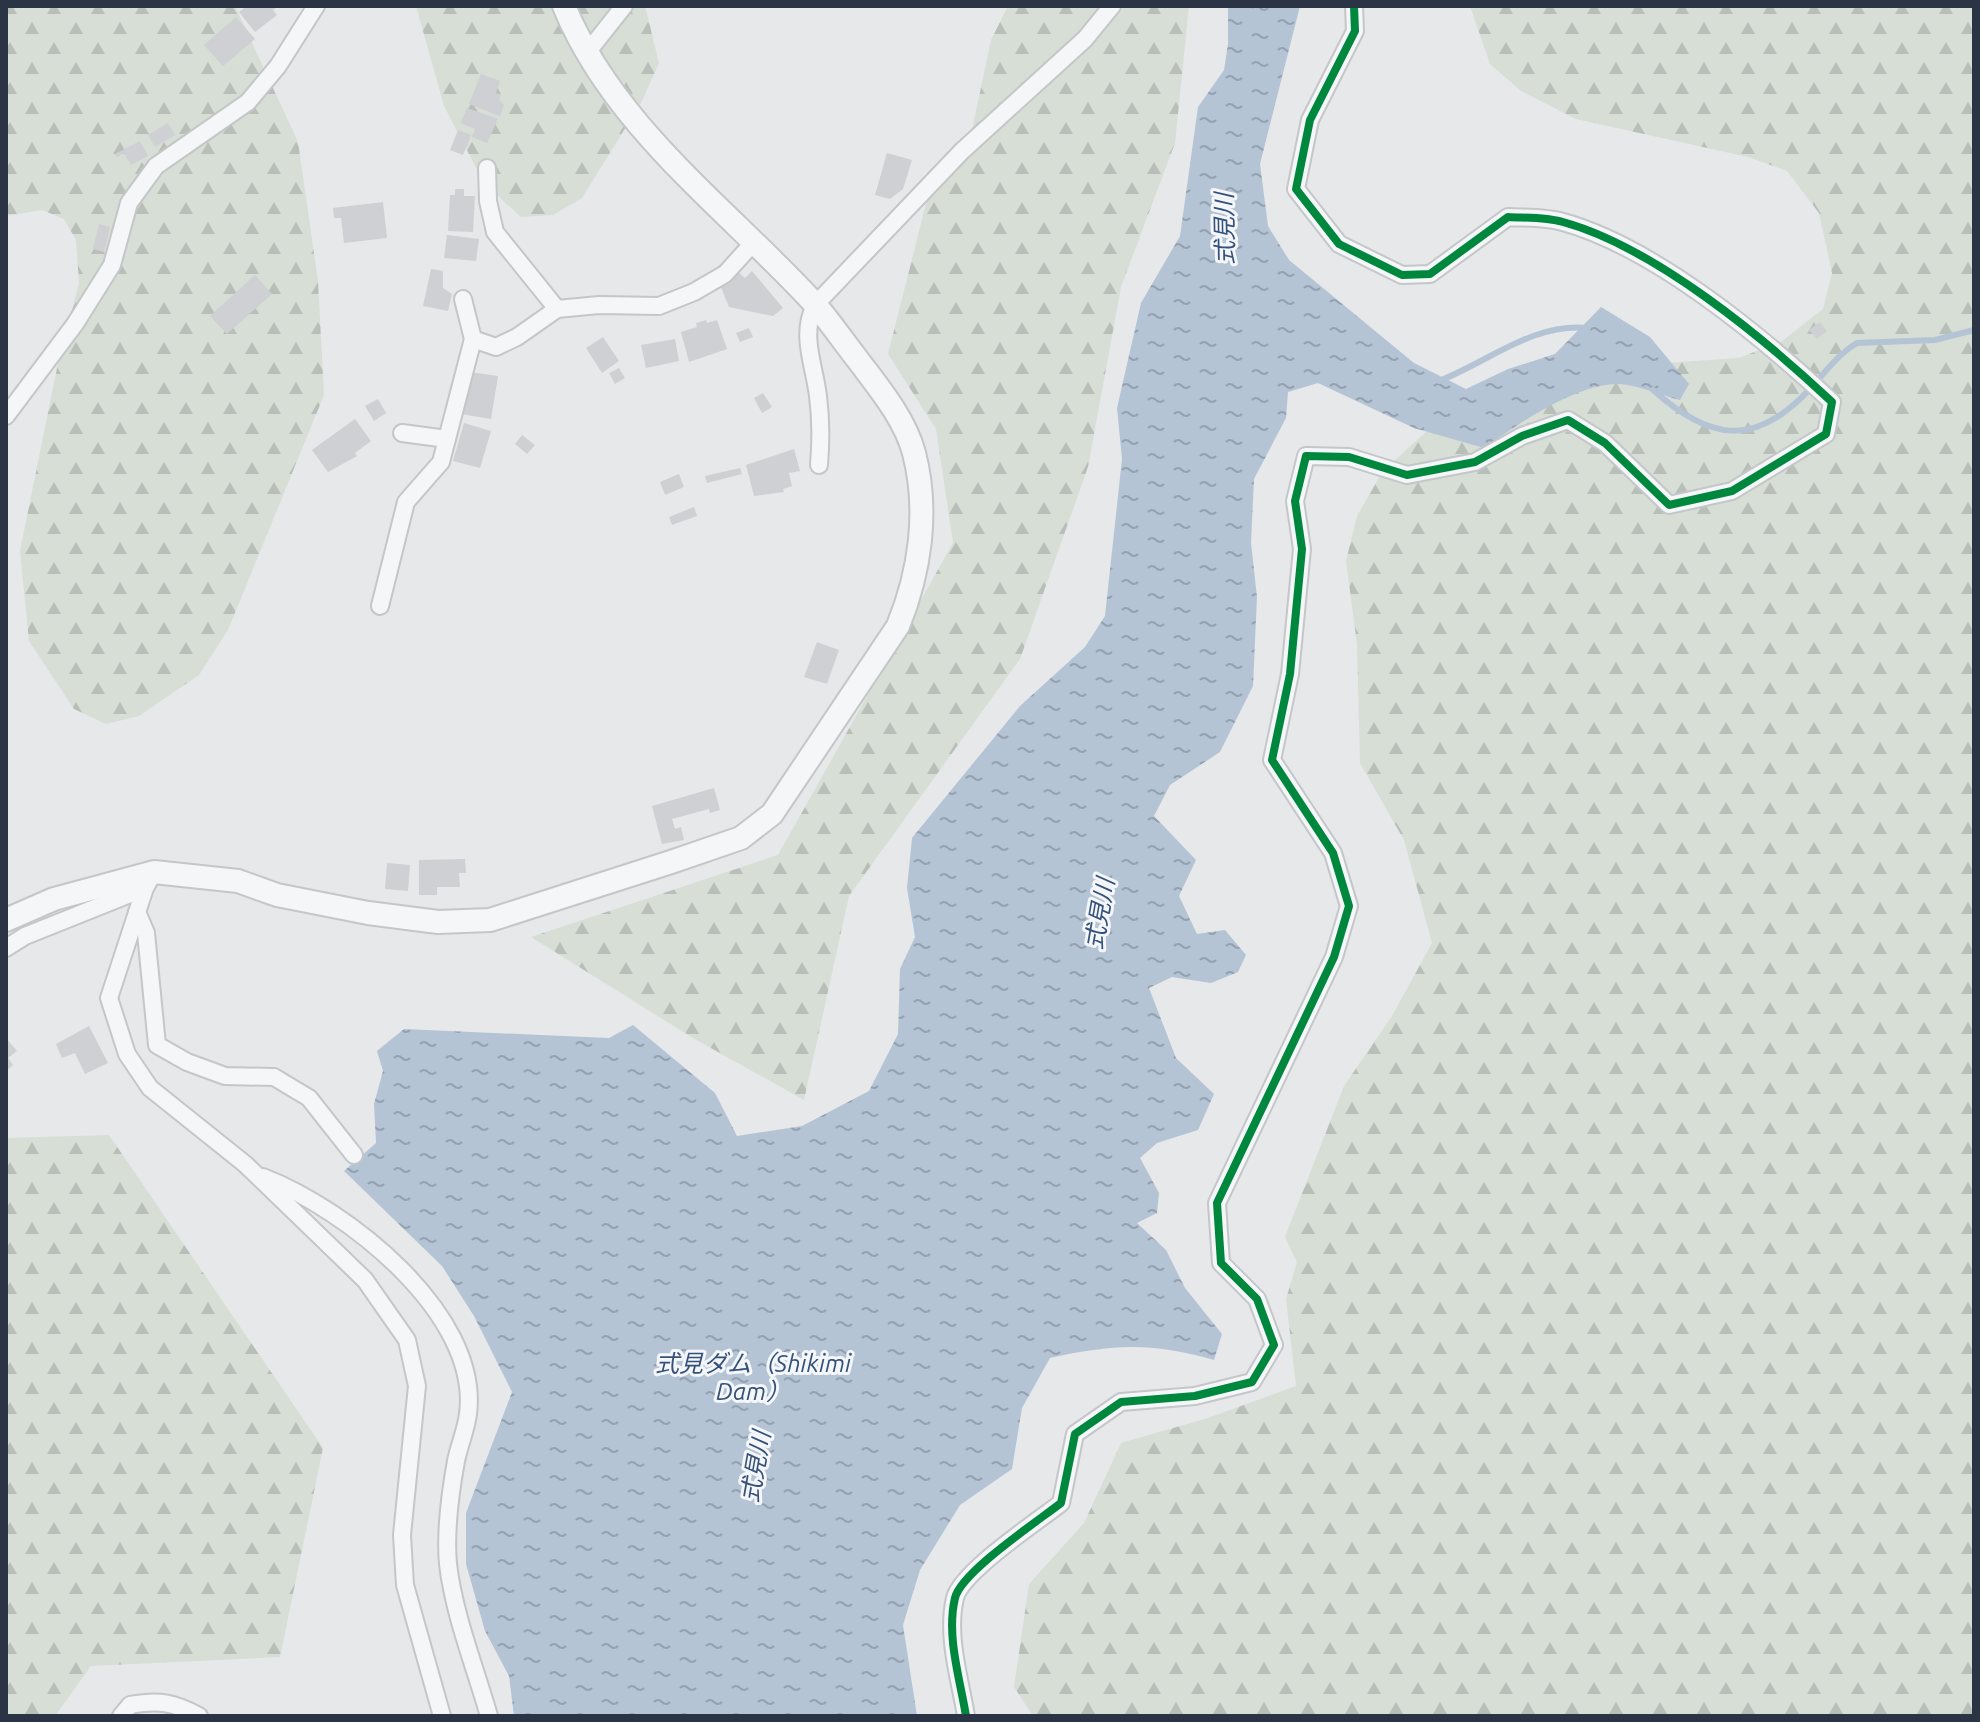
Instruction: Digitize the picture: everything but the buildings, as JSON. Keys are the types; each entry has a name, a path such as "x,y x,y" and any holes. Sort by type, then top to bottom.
{"street":[{"path":"6,416 75,324 112,265 129,203 156,166 248,102 278,66 316,6"},
{"path":"6,920 54,899 149,880 238,881 277,895 368,913 438,922 490,920 741,838 772,814 898,626 911,595 923,520 914,451 897,416 815,305 644,129 586,54 564,6"},
{"path":"586,54 624,6"},
{"path":"819,465 821,433 818,394 807,343 810,316 815,305 962,151 1085,39 1112,6"},
{"path":"966,1716 952,1636 955,1595 983,1563 1061,1503 1075,1434 1121,1402 1195,1396 1252,1382 1274,1345 1257,1299 1221,1263 1217,1203 1334,957 1349,906 1333,853 1272,760 1290,674 1302,549 1295,501 1306,456 1349,457 1407,475 1475,462 1522,436 1568,420 1605,443 1669,505 1732,491 1826,434 1832,402 1782,355 1660,268 1562,221 1508,217 1430,274 1402,275 1339,244 1296,189 1310,120 1355,31 1354,6"},
{"path":"487,168 488,201 495,232 557,309"},
{"path":"473,339 496,347 517,337 557,309 599,305 659,306 694,292 725,274 754,242"},
{"path":"380,606 406,502 441,462 473,339 463,299"},
{"path":"402,433 447,439"},
{"path":"149,880 109,998 127,1054 150,1088 255,1174 365,1280 407,1340 417,1386 402,1535 405,1585 442,1716"},
{"path":"6,948 25,936 149,880"},
{"path":"137,912 146,933 157,1045 187,1062 225,1076 274,1077 309,1098 354,1155"},
{"path":"255,1174 288,1186 346,1224 417,1283 461,1349 469,1412 456,1462 448,1528 448,1565 489,1716"},
{"path":"121,1716 130,1705 156,1700 172,1702 199,1716"}],"green space":[{"path":"6,6 235,6 298,142 318,281 324,395 228,630 199,675 139,716 106,724 74,709 29,641 20,551 57,368 79,283 76,240 64,219 42,210 6,216"},
{"path":"416,6 645,6 659,63 642,101 582,198 553,215 521,217 484,183 444,106"},
{"path":"1008,6 1189,6 1175,143 1121,287 1088,467 1020,659 849,896 804,1100 693,1038 531,937 778,855 953,543 936,429 888,354 928,196 972,130 991,40"},
{"path":"1470,6 1974,6 1974,1716 1033,1716 1014,1687 1029,1584 1084,1523 1121,1443 1208,1418 1296,1386 1286,1299 1297,1262 1285,1237 1344,1086 1392,1016 1432,943 1404,840 1360,763 1357,644 1346,561 1357,516 1383,471 1457,404 1535,372 1739,358 1782,341 1823,309 1832,273 1819,213 1787,171 1748,157 1576,119 1521,91 1490,64"},
{"path":"109,1135 323,1448 280,1657 91,1666 55,1716 6,1716 6,1138"}],"water":[{"name":"式見ダム（Shikimi Dam）","path":"1228,6 1300,6 1260,164 1268,226 1289,260 1414,363 1466,389 1508,369 1555,354 1601,307 1650,337 1689,384 1680,400 1619,384 1585,390 1548,407 1484,448 1414,428 1318,383 1288,392 1286,418 1254,479 1251,543 1257,597 1253,686 1220,752 1170,785 1154,816 1196,860 1179,896 1197,934 1225,930 1246,955 1238,972 1211,983 1172,977 1149,988 1176,1058 1214,1094 1198,1130 1157,1143 1140,1158 1159,1193 1157,1213 1137,1223 1166,1250 1185,1288 1222,1334 1214,1360 1171,1350 1132,1347 1050,1358 1022,1408 1012,1469 960,1505 920,1570 903,1625 917,1716 514,1716 509,1676 485,1631 466,1564 466,1513 512,1392 474,1316 442,1266 344,1171 376,1143 374,1104 383,1071 377,1051 404,1029 609,1038 633,1025 715,1093 737,1136 802,1126 869,1091 898,1034 900,969 915,937 907,888 912,838 1020,706 1085,647 1105,616 1122,459 1117,408 1141,303 1180,236 1198,107 1224,70"}],"waterway":[{"path":"1439,381 1530,337 1568,328 1588,328"},
{"path":"1653,390 1693,419 1712,427 1730,431 1749,429 1788,410 1837,359 1857,343 1935,340 1974,330"}],"cycle path":[{"path":"966,1716 953,1642 955,1598 960,1587 985,1561 1061,1503 1075,1434 1121,1402 1195,1396 1252,1382 1274,1345 1257,1299 1221,1263 1217,1203 1334,957 1349,906 1333,853 1272,760 1290,674 1302,549 1295,501 1306,456 1349,457 1407,475 1475,462 1522,436 1568,420 1605,443 1669,505 1732,491 1826,434 1832,402 1805,377 1706,297 1670,273 1598,234 1556,220 1508,217 1430,274 1402,275 1339,244 1296,189 1310,120 1355,31 1354,6"}],"water label":[{"name":"式見川","path":"1225,229"},
{"name":"式見川","path":"1100,914"},
{"name":"式見川","path":"756,1467"}]}
